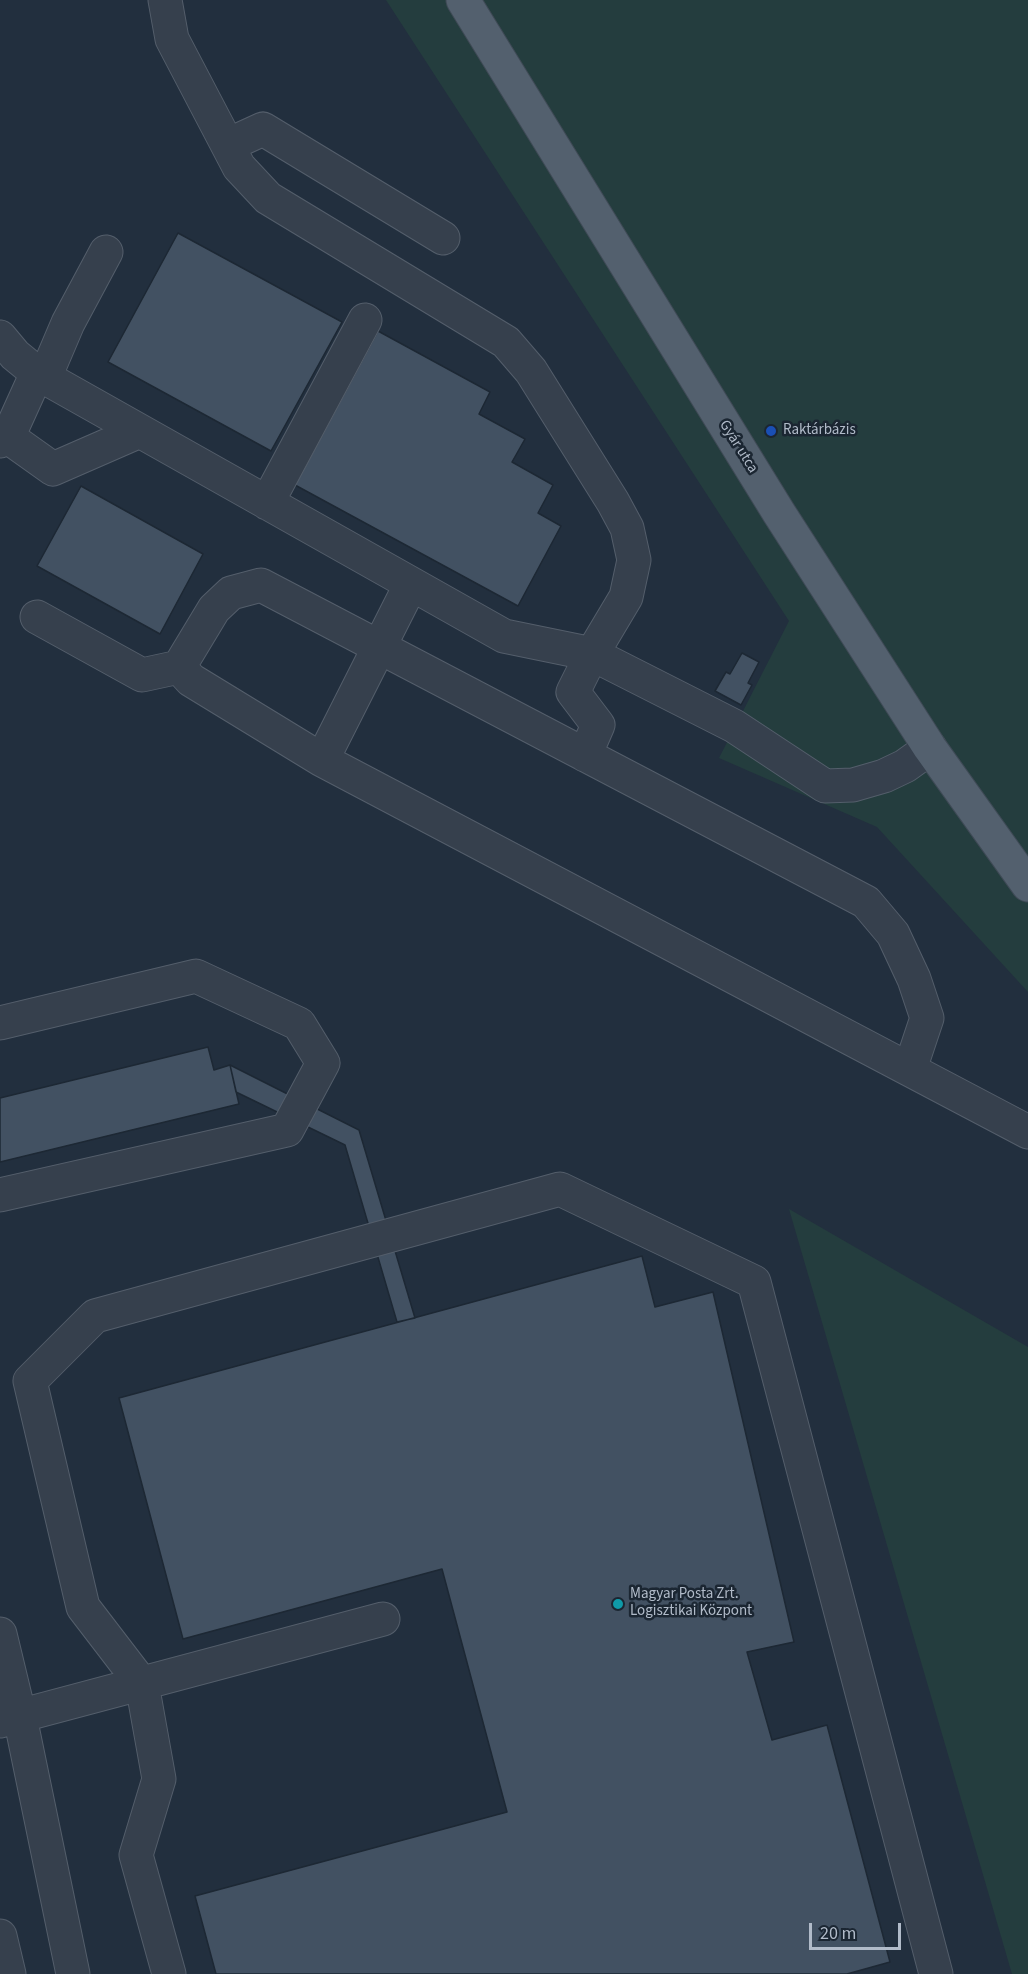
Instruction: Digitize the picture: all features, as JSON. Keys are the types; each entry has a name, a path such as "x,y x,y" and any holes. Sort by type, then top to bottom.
{"main road":[{"name":"Gyár utca","path":"463,0 778,513 930,748 1028,885"}],"lane":[{"path":"165,0 172,39 239,167 268,198 506,342 531,371 613,502 627,528 634,561 626,597 592,654 573,692 598,725 585,755"},
{"path":"228,145 263,129 443,238"},
{"path":"106,252 41,375 4,439 53,469 140,431"},
{"path":"267,503 365,320"},
{"path":"0,337 15,355 41,375 504,636 592,654 734,726 825,786 853,785 884,776 905,766 930,748"},
{"path":"322,760 411,584"},
{"path":"37,617 142,675 179,667 214,609 231,593 261,585 866,902 893,934 914,979 927,1018 910,1069"},
{"path":"179,667 191,680 322,760 1028,1132"},
{"path":"0,1023 195,976 300,1024 323,1063 287,1130 0,1195"},
{"path":"168,1974 135,1855 159,1779 142,1684 83,1607 30,1381 95,1316 560,1189 754,1282 936,1974"},
{"path":"10,1719 383,1618"},
{"path":"0,1634 10,1719 73,1974"},
{"path":"0,1936 9,1974"}],"green space":[{"path":"386,0 1028,0 1028,992 877,827 719,758 789,621"},
{"path":"789,1209 1028,1347 1028,1974 1012,1974"}],"building":[{"path":"178,233 342,322 271,451 108,362"},
{"path":"378,331 490,392 479,414 525,439 512,462 553,485 538,513 561,526 518,606 295,485"},
{"path":"81,486 203,554 160,634 37,566"},
{"path":"742,653 759,662 748,683 752,685 741,705 715,691 726,672 730,674"},
{"path":"208,1047 214,1070 230,1065 239,1104 0,1162 0,1098"},
{"path":"230,1065 359,1130 415,1318 397,1322 345,1145 236,1092"},
{"name":"Magyar Posta Zrt. Logisztikai Központ","path":"642,1256 655,1307 713,1292 794,1642 747,1652 772,1740 827,1725 890,1962 847,1974 216,1974 195,1896 507,1812 442,1569 183,1639 119,1398"}],"place":[{"name":"Raktárbázis","path":"771,431"},
{"name":"Magyar Posta Zrt. Logisztikai Központ","path":"618,1604"}]}
